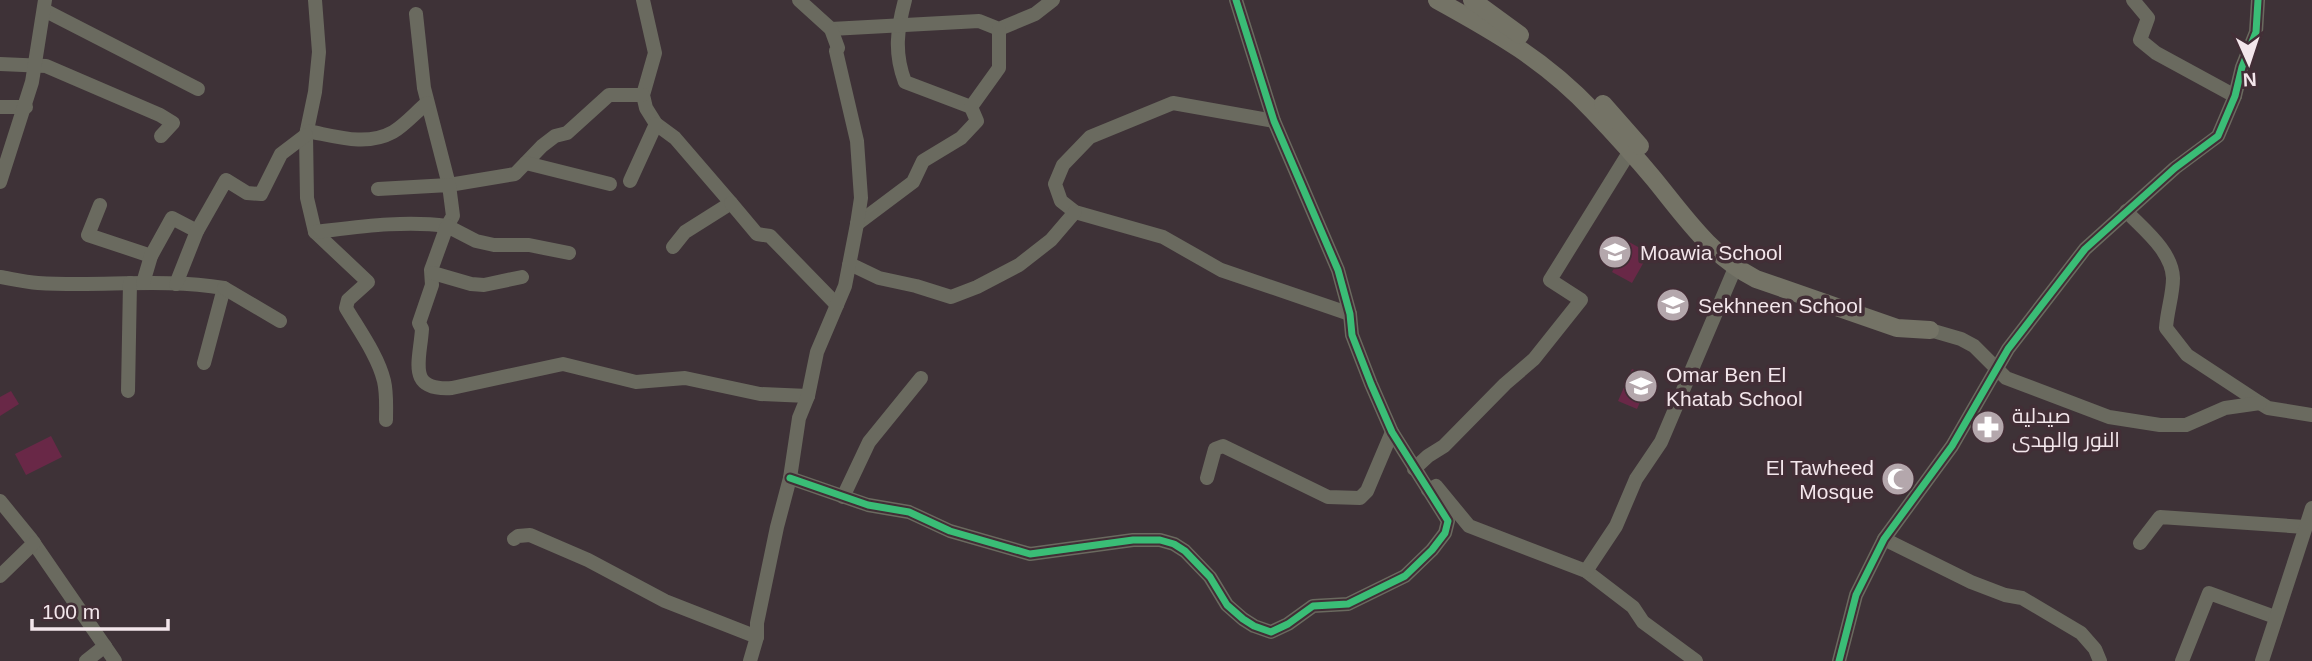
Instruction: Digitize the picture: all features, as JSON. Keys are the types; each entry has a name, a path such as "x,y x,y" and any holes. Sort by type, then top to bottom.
{"main road":[{"path":"1437,0 1503,36 1553,73 1585,102 1630,151 1702,239 1735,268 1756,279 1897,328 1930,330"},
{"path":"1472,0 1583,84 1624,125 1710,231 1739,258 1777,276 1920,324 1930,330"}],"street":[{"path":"315,0 319,52 307,133 307,198 315,232 368,282 348,300 346,308 384,378 386,420"},
{"path":"643,0 655,53 643,95 646,108 656,124 675,138 757,234 770,236 837,305"},
{"path":"750,661 757,637 757,623 776,527 790,478 799,418 808,396 817,352 845,286 861,198 857,141 836,51 838,48 831,29 799,0"},
{"path":"857,223 914,182 923,161 961,138 977,121 971,107 905,82 898,63 898,25 905,0"},
{"path":"831,29 979,21 999,29 1035,14 1053,0"},
{"path":"790,478 868,505 909,512 950,531 1030,554 1133,540 1160,540 1174,544 1185,551 1210,577 1227,605 1242,619 1271,632 1313,606 1348,604 1405,576 1420,564 1445,533 1448,521 1392,432 1352,335 1350,314 1338,270 1274,121 1236,0"},
{"path":"2133,0 2148,18 2140,40 2156,53 2235,96"},
{"path":"1839,661 1856,595 1884,539 1952,446 2008,349 2076,259 2175,168 2218,136 2235,96 2242,67 2256,32 2258,0"},
{"path":"0,182 26,107 36,65 44,5 198,89"},
{"path":"416,13 427,103 449,185 453,216 431,270 433,273 427,304 419,323 422,329 420,376 424,384 435,389 452,388 563,364 636,382 685,378 761,394 808,396"},
{"path":"971,107 999,68 999,29"},
{"path":"0,65 46,66 173,123 161,136"},
{"path":"378,189 449,185 515,174 555,136 567,133 608,95 643,95"},
{"path":"176,284 197,231 226,180 247,193 261,194 281,154 307,133 361,140 379,138 395,131 427,103"},
{"path":"1274,121 1173,103 1090,137 1063,165 1055,184 1061,201 1075,212 1163,237 1221,270 1350,314"},
{"path":"0,107 26,107"},
{"path":"630,181 656,124"},
{"path":"1414,469 1444,446 1505,384 1534,359 1581,300 1550,280 1630,151"},
{"path":"526,163 610,184"},
{"path":"673,247 685,232 731,203"},
{"path":"100,205 88,235 151,256"},
{"path":"2126,211 2155,242 2171,268 2172,292 2166,328 2186,355 2268,408 2312,415"},
{"path":"849,265 879,278 951,297 977,287 1019,264 1049,241 1075,212"},
{"path":"128,391 136,283 172,218 197,231"},
{"path":"315,232 375,225 431,223 447,226 476,241 494,245 529,245 569,253"},
{"path":"1586,571 1616,526 1636,479 1661,442 1735,268"},
{"path":"433,273 484,285 522,277"},
{"path":"0,276 36,283 176,284 223,288 280,321"},
{"path":"204,363 223,288"},
{"path":"1930,330 1961,339 1974,346 2006,378 2109,417 2151,424 2186,425 2225,408 2260,403"},
{"path":"843,497 869,442 921,378"},
{"path":"1207,478 1215,449 1223,446 1328,497 1360,498 1367,491 1392,432"},
{"path":"1428,490 1436,486 1469,526 1586,571 1633,607 1643,622 1696,661"},
{"path":"0,501 34,543 116,661"},
{"path":"2262,661 2312,508"},
{"path":"2140,543 2160,517 2305,527"},
{"path":"514,539 530,535 588,560 665,601 757,637"},
{"path":"1884,539 1971,582 2005,595 2022,598 2081,633 2095,649 2100,661"},
{"path":"0,576 34,543"},
{"path":"2182,661 2209,593 2275,617"},
{"path":"86,661 105,646"}],"shaded area":[{"path":"1629,242 1649,253 1632,283 1612,272"},
{"path":"1632,369 1651,377 1637,409 1618,401"},
{"path":"11,391 19,404 0,416 0,397"},
{"path":"51,436 62,457 26,475 15,454"}],"cycle path":[{"path":"790,478 868,505 909,512 950,531 1030,554 1133,540 1160,540 1174,544 1185,551 1210,577 1227,605 1254,626 1271,632 1288,624 1313,606 1348,604 1405,576 1432,550 1445,533 1448,521 1392,432 1371,384 1352,335 1350,314 1338,270 1274,121 1236,0"},
{"path":"1839,661 1856,595 1884,539 1952,446 2008,349 2085,249 2175,168 2218,136 2235,96 2242,67 2256,32 2258,0"}],"place":[{"name":"Moawia School","path":"1615,252"},
{"name":"Sekhneen School","path":"1673,305"},
{"name":"Omar Ben El Khatab School","path":"1641,386"},
{"name":"صيدلية النور والهدى","path":"1988,427"},
{"name":"El Tawheed Mosque","path":"1898,479"}]}
